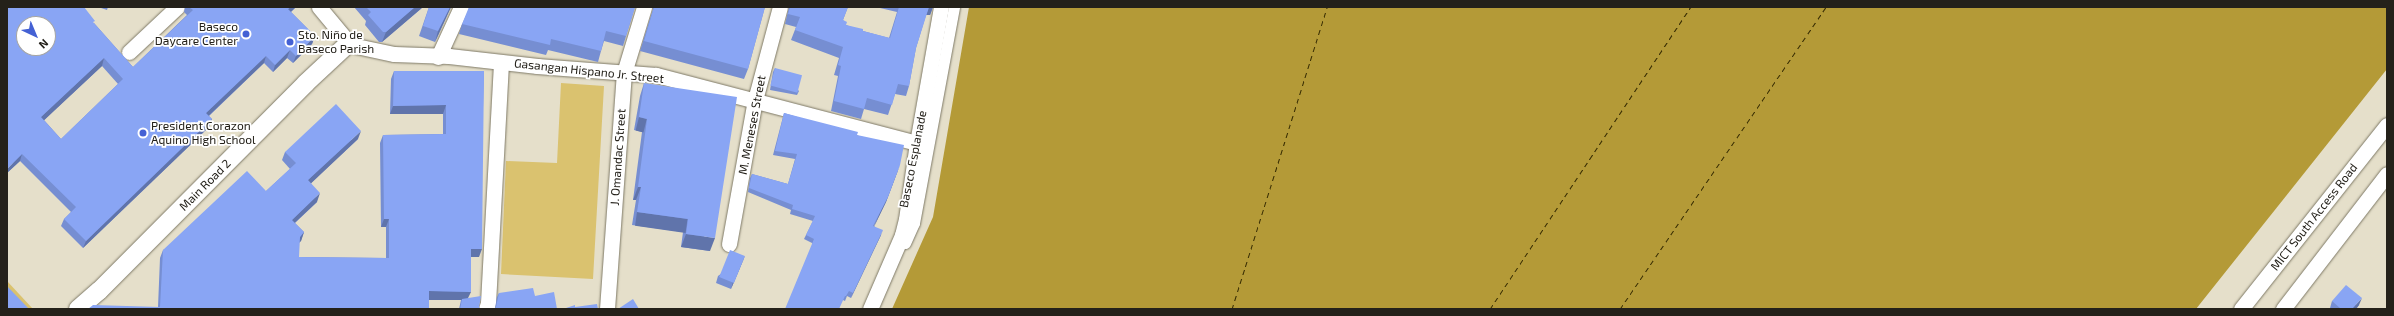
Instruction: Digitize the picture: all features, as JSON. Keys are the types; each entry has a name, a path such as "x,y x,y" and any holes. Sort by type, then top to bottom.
{"street":[{"path":"129,52 178,7"},
{"path":"319,7 349,43"},
{"path":"438,57 461,7"},
{"name":"J. Omandac Street","path":"607,309 624,73 644,7"},
{"name":"M. Meneses Street","path":"729,244 755,100 780,7"},
{"path":"870,309 902,235 906,219 917,143 941,7"},
{"name":"Baseco Esplanade","path":"877,309 914,223 954,7"},
{"name":"Gasangan Hispano Jr. Street","path":"349,43 394,54 438,57 449,56 501,63 656,76 755,100 917,143"},
{"name":"Main Road 2","path":"78,309 99,291 306,83 349,43"},
{"path":"486,309 488,303 501,63"},
{"name":"MICT South Access Road","path":"2241,309 2387,125"},
{"path":"2283,309 2387,174"}],"shaded area":[{"path":"969,7 2387,7 2387,69 2196,309 892,309 933,217"},
{"path":"561,83 604,86 593,279 501,274 506,161 557,163"},
{"path":"7,281 33,309 7,309"}],"building":[{"name":"President Corazon Aquino High School","path":"7,7 84,7 95,21 93,22 133,67 193,10 189,7 291,7 288,9 315,36 296,56 290,50 275,65 266,56 206,113 212,119 86,241 64,219 76,207 22,154 7,169","holes":["104,58 123,79 61,139 41,117"]},
{"path":"366,7 415,7 386,32 383,32 368,15 371,12"},
{"path":"429,7 450,7 438,31 423,26"},
{"path":"469,7 635,7 626,36 606,31 601,51 551,39 550,45 462,24"},
{"path":"654,7 765,7 748,69 644,41"},
{"path":"790,7 848,7 843,20 847,22 846,25 890,38 899,7 929,7 916,48 909,86 898,84 892,105 867,98 864,109 834,101 841,66 838,65 843,47 795,30 800,17 788,14"},
{"path":"775,68 802,75 797,93 770,85"},
{"path":"394,71 484,71 482,249 471,249 471,292 429,291 429,309 88,309 93,305 160,307 163,250 247,171 266,191 296,163 285,152 336,104 361,131 308,180 320,193 292,220 304,232 300,237 299,257 389,258 389,219 384,219 383,135 446,134 446,105 393,106"},
{"path":"644,83 737,97 715,238 686,234 688,219 637,212 641,187 638,187 647,119 639,117"},
{"path":"784,113 858,132 857,135 904,145 900,165 888,197 873,226 883,230 853,293 849,291 839,309 785,309 814,239 806,235 815,216 792,209 793,205 749,188 752,174 788,184 797,154 775,151"},
{"path":"730,250 745,256 734,283 719,277"},
{"path":"2346,285 2362,298 2352,309 2341,309 2332,301"},
{"path":"7,286 29,309 7,309"},
{"path":"533,288 535,296 554,292 557,309 494,309 496,307 499,293"},
{"path":"481,296 480,309 460,309 462,299"},
{"path":"633,299 639,309 618,309"},
{"path":"597,304 598,309 563,309 575,305 575,307"}],"ferry route":[{"path":"1232,309 1327,7"},
{"path":"1490,309 1691,7"},
{"path":"1620,309 1826,7"}],"place":[{"name":"Baseco Daycare Center","path":"246,34"},
{"name":"Sto. Niño de Baseco Parish","path":"290,42"},
{"name":"President Corazon Aquino High School","path":"143,133"}]}
